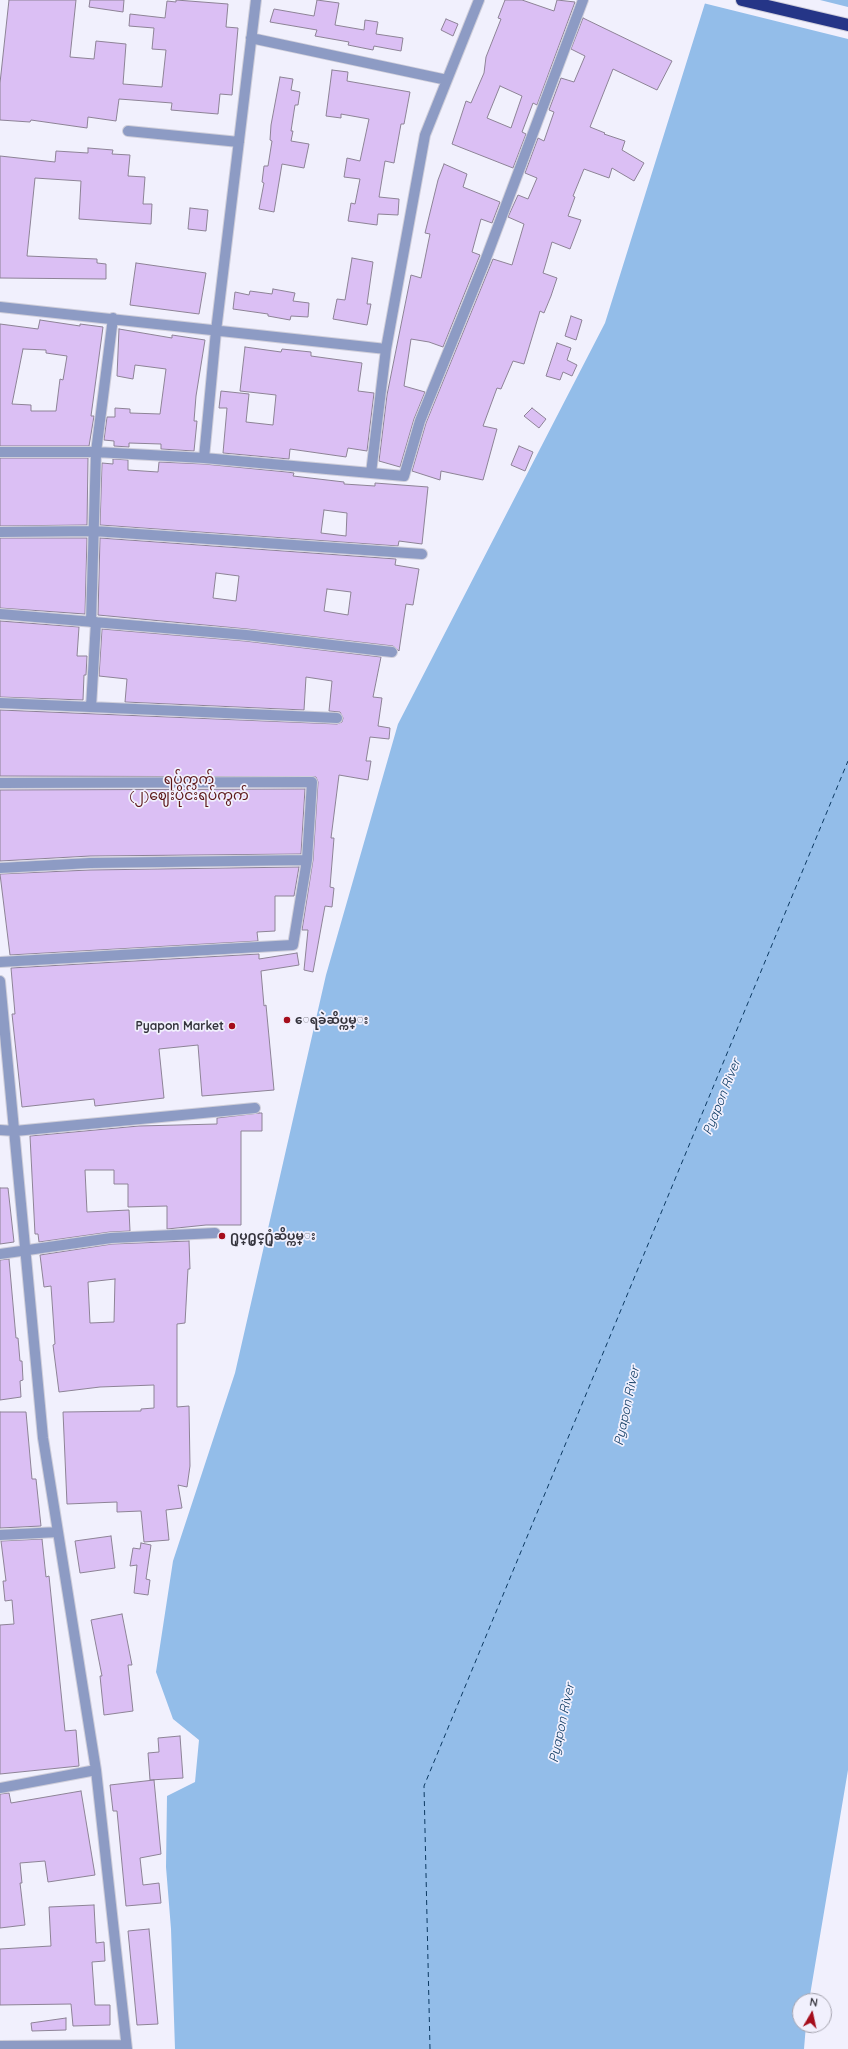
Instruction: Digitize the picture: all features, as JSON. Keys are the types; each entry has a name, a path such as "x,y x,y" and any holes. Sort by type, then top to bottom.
{"highway":[{"path":"742,0 848,25"}],"street":[{"path":"204,458 216,331 256,0"},
{"path":"371,473 386,349 425,135 479,0"},
{"path":"0,452 96,452 204,458 404,476 420,421 485,261 583,0"},
{"path":"252,38 447,80"},
{"path":"128,131 239,142"},
{"path":"0,307 113,318 216,331 386,349"},
{"path":"91,707 96,452 113,318"},
{"path":"0,532 94,531 422,554"},
{"path":"0,614 246,635 392,652"},
{"path":"0,703 337,718"},
{"path":"0,783 312,782 307,860 293,945 0,962"},
{"path":"0,868 90,863 307,860"},
{"path":"0,981 43,1438 96,1770 126,2047 0,2046"},
{"path":"0,1130 15,1131 255,1108"},
{"path":"0,1254 111,1238 214,1233"},
{"path":"0,1535 58,1532"},
{"path":"0,1788 96,1770"}],"water":[{"name":"Pyapon River","path":"706,0 848,0 848,1770 810,1993 792,1993 792,2033 805,2033 804,2049 175,2049 171,1929 166,1867 167,1796 195,1782 199,1740 173,1719 156,1672 173,1561 235,1373 326,975 398,724 605,323"}],"pier":[{"path":"704,0 820,0 848,7 848,39 703,3"}],"building":[{"path":"9,0 76,0 70,57 94,59 96,41 126,44 123,84 162,87 166,50 152,49 154,28 129,26 130,14 165,18 167,1 176,2 176,0 228,4 226,27 238,28 232,95 220,94 218,114 171,110 172,103 119,99 116,121 88,117 87,128 31,120 30,122 0,120 0,83"},
{"path":"90,0 124,0 123,12 89,7"},
{"path":"317,0 339,3 335,25 364,30 365,20 378,22 376,34 403,38 401,51 374,46 373,50 348,45 349,42 315,36 317,30 270,22 274,9 314,16"},
{"path":"505,0 522,0 554,11 557,0 575,2 537,105 533,103 522,132 526,134 513,168 452,144 466,101 471,103 484,73 486,57 501,19 498,18","holes":["500,86 522,96 511,128 487,118"]},
{"path":"583,18 672,61 657,90 613,69 590,127 605,133 604,134 625,141 622,150 644,163 634,181 612,168 609,178 584,169 573,196 575,197 568,216 581,220 570,249 552,242 543,273 557,278 551,296 544,313 540,311 524,364 513,361 501,389 497,388 483,426 497,429 483,480 441,471 440,480 412,471 426,423 493,259 512,265 524,224 508,217 518,195 528,199 537,178 525,173 538,138 544,141 554,112 549,110 561,78 574,82 585,56 571,49"},
{"path":"446,19 458,24 453,36 441,30"},
{"path":"332,70 348,72 347,81 410,92 404,124 401,124 394,163 385,161 379,197 399,199 398,215 378,214 377,225 348,221 351,203 355,204 360,179 344,177 347,158 360,161 369,119 341,114 341,118 326,116"},
{"path":"280,77 293,79 291,90 300,92 298,105 295,105 291,141 309,144 304,168 282,164 274,212 259,209 264,183 262,182 264,166 268,166 272,141 270,140 271,125"},
{"path":"88,148 113,150 112,154 130,155 128,176 145,177 143,204 152,204 151,224 79,219 81,181 35,178 27,256 97,259 97,263 106,264 106,279 0,278 0,156 55,162 56,151 88,153"},
{"path":"444,164 467,174 463,187 500,202 492,223 481,219 472,252 480,255 443,347 429,342 411,339 404,386 425,392 414,419 400,467 379,461 387,395 411,275 421,278 430,234 425,233 438,180"},
{"path":"190,208 208,210 206,231 188,229"},
{"path":"352,258 373,262 367,304 371,304 367,325 333,319 337,299 345,300"},
{"path":"136,263 206,273 199,314 130,305"},
{"path":"273,289 295,293 293,301 309,303 308,317 291,316 290,320 268,316 268,314 233,309 235,292 249,295 250,291 272,294"},
{"path":"571,316 582,320 576,340 565,336"},
{"path":"40,320 80,326 80,324 103,327 91,416 94,416 89,446 0,446 0,324 38,329","holes":["23,349 46,350 46,353 67,356 63,380 60,379 56,411 31,411 31,405 12,404"]},
{"path":"119,329 172,338 172,335 205,340 196,396 194,421 197,421 194,451 161,449 161,444 129,443 129,447 114,446 114,441 104,440 107,417 115,417 115,408 130,409 130,413 160,414 166,369 135,365 133,379 117,376"},
{"path":"557,343 571,348 567,360 577,365 572,376 563,372 560,380 546,376"},
{"path":"245,347 281,352 282,349 311,352 311,356 362,363 358,391 374,393 367,451 348,448 346,457 290,449 289,459 223,453 227,408 219,408 221,391 249,394 246,422 273,425 276,395 240,391"},
{"path":"532,408 546,419 539,428 524,416"},
{"path":"519,446 533,452 525,471 511,465"},
{"path":"0,458 88,458 87,525 0,526"},
{"path":"113,459 128,460 128,470 158,472 159,462 204,464 294,473 293,476 344,482 344,484 375,486 375,483 428,487 422,544 399,541 398,546 100,525 102,463 113,464","holes":["324,510 347,513 346,536 321,533"]},
{"path":"0,538 87,538 85,614 0,608"},
{"path":"100,538 396,559 395,565 419,569 413,605 406,604 399,651 393,646 247,629 98,615","holes":["216,573 239,576 236,601 213,598","327,589 351,592 348,615 324,611"]},
{"path":"0,621 79,627 77,656 87,656 86,675 84,675 83,700 0,697"},
{"path":"102,629 245,641 381,657 373,697 382,698 378,726 390,728 389,739 370,737 366,761 371,761 368,780 339,775 331,838 334,838 330,887 334,888 332,907 325,906 313,972 304,970 308,930 302,930 313,860 318,782 316,777 0,776 0,710 337,724 342,722 343,718 340,712 329,711 332,681 306,677 304,710 125,702 127,679 99,676"},
{"path":"305,789 301,854 90,856 0,861 0,790"},
{"path":"299,867 294,896 275,896 275,931 257,932 258,941 10,955 0,874 90,870"},
{"path":"297,953 299,965 261,971 264,1006 266,1005 274,1090 202,1096 198,1045 159,1049 164,1098 95,1106 94,1099 22,1107 12,1014 15,1014 11,968 259,954 259,959"},
{"path":"262,1113 262,1131 241,1131 241,1225 206,1225 167,1229 167,1206 128,1207 128,1184 114,1184 114,1170 85,1170 87,1212 129,1210 130,1231 110,1232 39,1242 38,1234 35,1234 30,1136 139,1126 217,1124 217,1118"},
{"path":"0,1188 8,1188 14,1242 0,1244"},
{"path":"189,1241 190,1269 188,1269 185,1323 177,1324 177,1407 189,1406 190,1466 187,1487 178,1485 182,1508 166,1510 169,1540 144,1542 141,1511 117,1512 117,1502 67,1504 63,1412 141,1411 141,1409 154,1408 154,1385 100,1387 59,1392 53,1345 55,1344 51,1286 44,1287 40,1255 112,1244","holes":["115,1279 114,1322 90,1323 88,1282"]},
{"path":"9,1259 16,1338 18,1338 20,1361 22,1361 23,1380 20,1381 21,1397 0,1400 0,1260"},
{"path":"0,1412 26,1412 32,1479 36,1479 41,1526 0,1528"},
{"path":"111,1536 115,1568 80,1573 75,1541"},
{"path":"42,1539 46,1577 49,1576 65,1731 76,1730 79,1766 0,1774 0,1625 14,1624 12,1600 5,1601 3,1581 6,1581 1,1541"},
{"path":"141,1543 151,1545 146,1579 150,1580 148,1595 134,1593 137,1565 130,1566 133,1548 140,1549"},
{"path":"122,1614 132,1665 128,1665 133,1711 104,1715 100,1676 102,1676 91,1620"},
{"path":"180,1736 183,1778 150,1780 148,1753 159,1752 158,1738"},
{"path":"154,1780 161,1854 140,1858 143,1885 159,1883 161,1903 126,1906 117,1811 113,1811 110,1785"},
{"path":"81,1791 95,1875 48,1882 45,1861 20,1863 22,1883 20,1883 25,1925 0,1928 0,1794 9,1793 11,1803"},
{"path":"94,1905 96,1943 104,1942 105,1961 92,1962 95,2005 110,2005 110,2025 73,2026 71,2004 0,2005 0,1949 51,1946 49,1907"},
{"path":"149,1929 158,2024 137,2025 128,1931"},
{"path":"66,2018 66,2030 32,2031 31,2023"}],"ferry route":[{"path":"430,2049 424,1786 848,761"}],"place":[{"name":"ေရခဲဆိပ္ကမ္း","path":"287,1020"},
{"name":"Pyapon Market","path":"232,1026"},
{"name":"႐ုပ္႐ွင္႐ုံဆိပ္ကမ္း","path":"222,1236"}],"district":[{"name":"ရပ်ကွက် (၂)ဈေးပိုင်းရပ်ကွက်","path":"189,788"}]}
